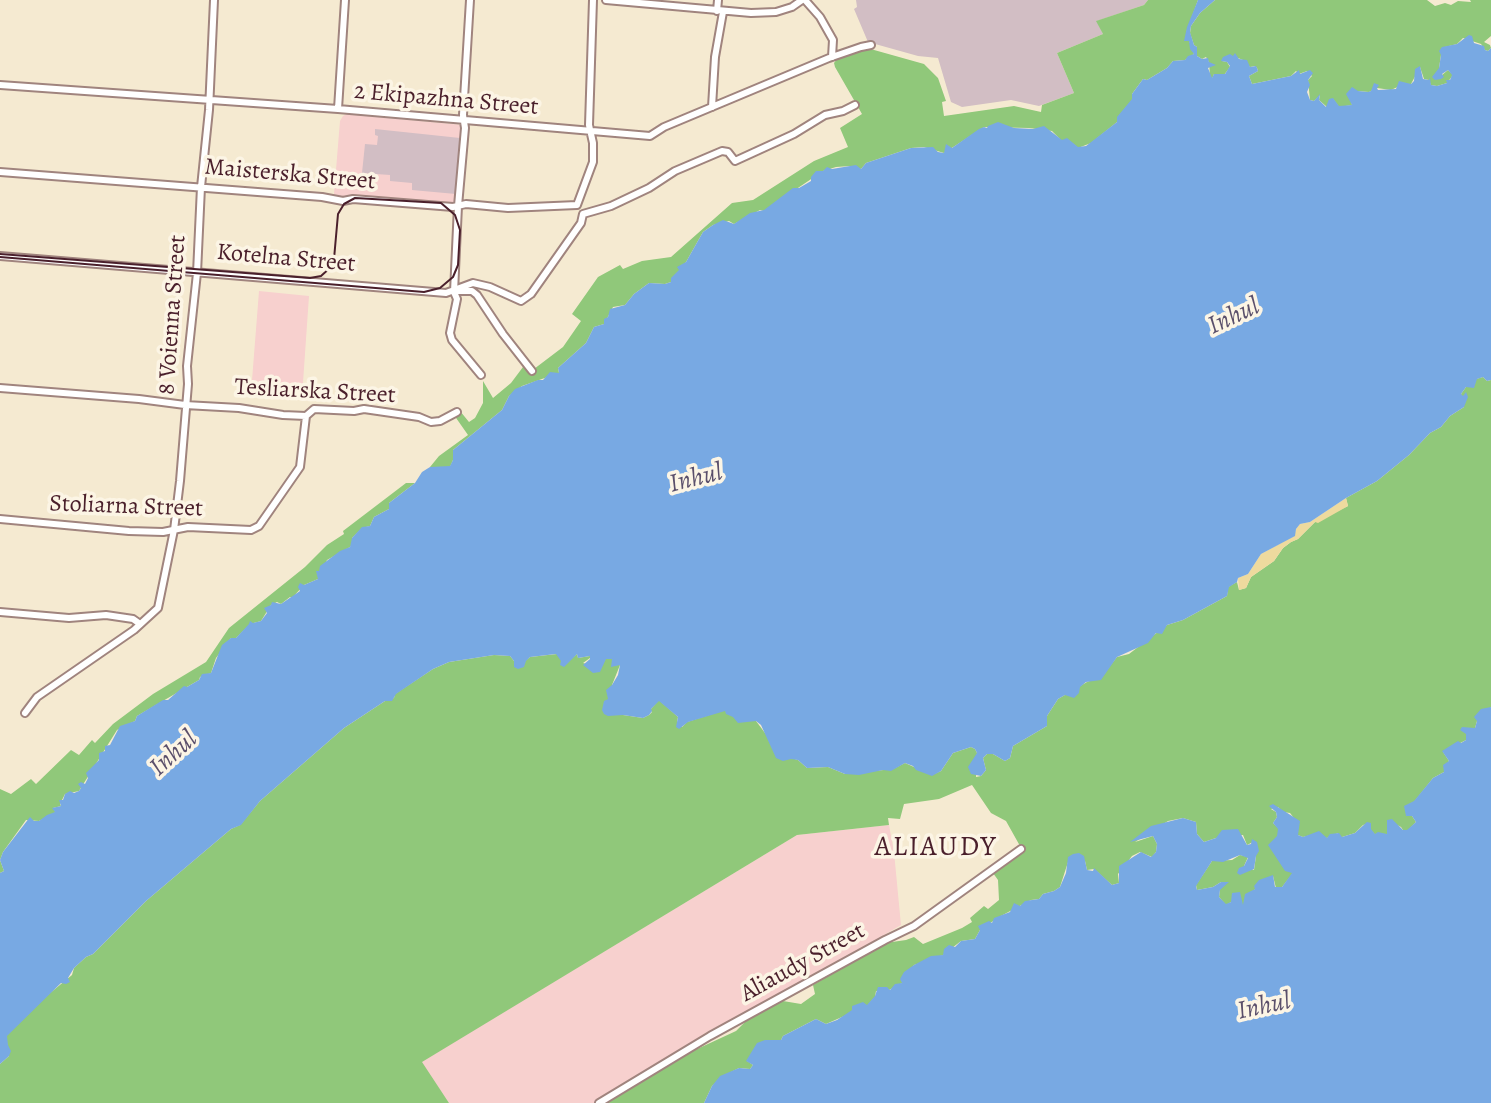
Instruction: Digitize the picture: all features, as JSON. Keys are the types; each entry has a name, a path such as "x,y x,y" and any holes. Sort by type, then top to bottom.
{"street":[{"name":"8 Voienna Street","path":"24,713 37,697 66,679 158,608 174,530 186,405 214,0"},
{"path":"338,109 345,0"},
{"path":"470,0 454,292 457,299 450,328 452,340 481,375"},
{"path":"593,0 589,125 593,162 577,205 583,214 649,188 674,171 722,151 727,152 735,161 794,134 825,115 855,105"},
{"path":"606,0 768,13 792,7 804,0 820,17 833,40 832,57"},
{"path":"712,107 720,11 718,0"},
{"name":"2 Ekipazhna Street","path":"0,85 338,109 650,136 664,127 832,57 871,46"},
{"name":"Maisterska Street","path":"0,172 342,201 353,199 453,207 466,204 508,208 577,205"},
{"name":"Kotelna Street","path":"0,256 446,293 473,284 490,287 521,301 531,294 581,223 583,214"},
{"path":"454,292 466,290 477,295 532,371"},
{"name":"Tesliarska Street","path":"0,388 239,408 283,415 306,416 314,409 364,409 418,417 431,422 440,421 457,412"},
{"name":"Stoliarna Street","path":"0,519 129,531 188,527 251,530 259,526 300,467 306,416"},
{"path":"0,612 69,618 106,615 133,619 140,624"},
{"name":"Aliaudy Street","path":"599,1103 710,1036 914,926 1021,849"}],"shaded area":[{"path":"856,0 1148,0 1144,5 1097,21 1103,34 1057,53 1074,93 1039,106 1011,100 962,107 951,102 938,58 918,56 868,42 854,9 857,7"},
{"path":"347,114 463,125 455,204 337,197 334,194 340,121"},
{"path":"375,129 460,138 456,194 412,190 412,183 390,181 390,175 362,173 365,144 377,145 378,136 375,135"},
{"path":"259,291 309,296 302,397 251,393"},
{"path":"889,825 901,925 806,981 707,1032 659,1065 594,1103 449,1103 421,1062 797,835"}],"green space":[{"path":"1148,0 1198,0 1186,33 1194,54 1185,60 1173,61 1167,68 1147,80 1143,79 1117,122 1091,143 1078,148 1067,139 1062,141 1052,131 984,127 944,153 924,147 911,148 866,163 861,169 850,166 823,171 764,211 760,210 734,224 729,221 713,225 703,232 671,282 649,283 625,305 613,307 604,324 594,327 586,343 558,368 559,373 522,386 509,396 502,410 453,450 450,467 430,467 439,456 468,435 454,415 460,411 469,422 475,418 483,403 483,381 493,398 511,383 523,367 528,364 534,369 563,347 581,321 572,314 598,277 620,265 623,269 642,261 671,257 732,203 753,200 814,161 848,147 840,128 862,114 835,67 837,59 867,48 924,64 938,78 946,101 942,102 944,116 1014,106 1041,112 1042,105 1074,93 1057,53 1103,34 1096,21 1144,5"},
{"path":"1215,0 1427,0 1435,6 1445,3 1451,5 1458,1 1491,0 1491,36 1484,42 1491,48 1485,50 1481,44 1463,38 1457,44 1445,47 1441,55 1439,68 1442,75 1448,70 1453,75 1447,83 1431,85 1429,80 1424,79 1420,67 1411,84 1391,90 1377,88 1369,92 1357,91 1350,98 1352,105 1339,107 1333,99 1327,107 1319,100 1320,95 1314,101 1310,100 1308,80 1312,76 1307,71 1299,74 1296,71 1291,76 1252,84 1249,76 1258,71 1257,68 1250,67 1233,56 1222,61 1227,62 1230,67 1224,75 1214,74 1212,79 1209,62 1206,57 1202,59 1197,56 1197,47 1190,33 1191,26 1200,13"},
{"path":"1483,377 1487,381 1491,380 1491,707 1477,721 1475,728 1466,734 1466,740 1443,752 1449,761 1444,772 1433,778 1414,802 1412,816 1416,822 1407,831 1387,820 1387,834 1375,835 1371,830 1371,823 1342,837 1338,833 1327,838 1311,835 1303,837 1298,835 1298,823 1290,813 1283,812 1278,807 1271,809 1276,812 1277,817 1273,823 1278,828 1281,863 1293,873 1282,887 1276,888 1273,876 1255,889 1243,906 1231,902 1226,905 1219,897 1221,882 1213,887 1197,890 1196,885 1212,861 1232,860 1240,855 1248,857 1244,866 1254,870 1256,856 1253,842 1247,845 1243,835 1204,842 1197,834 1196,822 1183,818 1168,821 1135,842 1153,836 1157,844 1156,852 1152,857 1140,852 1132,856 1118,874 1119,883 1112,885 1094,869 1087,870 1085,861 1068,862 1060,887 1054,891 999,917 980,930 975,939 961,941 943,955 914,965 902,983 889,990 876,991 875,997 867,1006 826,1024 816,1019 754,1052 747,1061 753,1065 750,1069 739,1068 725,1075 712,1086 704,1103 605,1103 695,1050 736,1031 750,1017 783,1001 801,1004 815,994 813,985 885,943 914,937 923,944 962,928 972,922 970,918 984,906 988,909 999,900 998,880 993,873 1020,846 1006,821 991,813 972,785 939,799 904,804 900,819 888,818 889,825 797,835 422,1062 449,1103 0,1103 0,1064 9,1056 6,1036 38,1003 72,975 74,968 93,954 146,901 231,829 240,825 260,801 344,728 394,698 395,694 433,669 449,662 494,655 525,661 530,657 557,654 566,663 577,654 578,658 590,656 583,663 600,667 605,659 612,659 620,665 612,685 623,715 643,718 652,712 650,710 659,700 678,717 677,722 682,727 687,722 725,710 756,721 768,737 775,753 798,760 807,768 828,767 845,774 893,769 905,763 932,775 941,771 953,753 971,747 977,753 976,777 981,776 986,770 983,758 987,754 993,754 1005,761 1010,758 1013,746 1047,726 1047,716 1058,699 1102,676 1117,657 1129,654 1167,625 1183,620 1227,596 1228,587 1237,582 1239,590 1246,588 1251,577 1274,561 1283,548 1298,539 1315,522 1348,506 1346,498 1377,481 1409,455 1430,433 1464,407 1461,394 1476,379"},
{"path":"406,483 415,483 389,503 389,509 374,517 370,526 362,528 352,538 350,547 327,560 318,579 304,585 292,598 281,604 277,602 271,605 261,621 250,624 236,638 231,638 216,658 211,673 200,677 137,716 135,721 117,730 79,791 65,794 61,806 53,808 56,812 50,816 39,821 26,820 0,860 0,789 11,794 31,779 36,784 71,750 79,755 92,740 95,743 113,724 153,694 206,662 229,628 305,567 327,545 344,534 343,531"}],"sand":[{"path":"1346,498 1348,506 1318,523 1315,522 1298,539 1283,548 1274,561 1251,577 1246,588 1239,590 1238,578 1248,574 1261,554 1294,536 1300,524 1310,522"}],"water":[{"name":"Inhul","path":"1198,0 1215,0 1200,13 1190,32 1197,47 1197,56 1208,58 1209,62 1216,65 1208,68 1212,78 1214,74 1225,74 1230,66 1221,61 1223,57 1230,54 1233,56 1235,53 1239,59 1247,60 1250,67 1256,66 1258,71 1249,76 1252,84 1291,76 1299,70 1300,74 1310,70 1313,73 1308,80 1310,85 1307,92 1310,100 1314,101 1320,94 1319,100 1326,107 1329,99 1333,98 1339,106 1352,105 1346,94 1352,87 1368,92 1374,83 1379,85 1378,90 1396,89 1399,81 1411,84 1414,81 1415,69 1420,66 1423,79 1430,78 1431,85 1447,83 1446,80 1450,80 1452,75 1448,70 1442,74 1444,77 1441,79 1435,80 1432,77 1439,68 1439,51 1442,47 1457,44 1469,35 1474,43 1484,46 1485,50 1491,48 1491,380 1487,381 1483,377 1477,379 1474,388 1466,387 1461,394 1463,396 1466,392 1468,397 1464,407 1430,433 1409,455 1377,481 1310,522 1300,524 1295,536 1261,554 1248,574 1238,578 1237,582 1229,587 1227,596 1183,620 1167,625 1162,634 1156,633 1148,643 1117,657 1101,680 1086,682 1074,698 1065,695 1058,699 1047,716 1047,726 1013,746 1010,758 1005,761 993,754 987,754 983,758 986,770 981,776 971,774 968,767 977,753 971,747 953,753 941,771 932,776 905,763 891,771 845,774 828,767 807,768 798,760 783,761 776,758 761,725 756,721 738,723 725,711 688,722 679,729 676,727 678,717 659,701 649,715 643,718 608,716 602,710 604,701 608,699 606,690 618,675 620,665 611,667 612,659 606,659 600,672 593,673 583,665 590,656 578,658 577,654 564,667 560,665 561,661 556,654 530,657 524,667 518,669 514,667 510,656 494,655 449,662 433,669 396,694 392,701 385,701 344,728 260,801 241,825 231,829 146,901 93,954 74,968 68,978 70,982 61,983 7,1036 11,1051 0,1064 0,873 4,871 0,860 3,852 30,817 39,821 55,812 52,808 61,806 59,800 63,800 65,794 79,791 81,788 78,784 85,784 88,778 86,773 99,760 99,753 105,751 105,746 110,745 120,726 135,721 137,716 163,700 168,700 184,686 199,680 202,674 211,673 222,645 231,638 236,638 250,621 261,621 267,613 264,608 272,602 281,604 300,591 300,583 304,585 318,579 316,571 319,571 320,566 350,547 352,538 362,527 370,526 374,517 389,509 389,503 415,483 422,472 430,467 450,466 453,450 502,410 515,389 543,380 550,372 559,373 558,368 586,343 594,327 604,324 610,309 625,305 649,283 671,282 671,278 679,270 677,267 686,262 703,232 713,225 723,220 734,224 750,213 764,210 793,188 799,188 811,181 816,171 823,171 827,167 832,169 856,165 861,169 866,163 911,148 933,147 944,153 946,144 952,148 979,129 998,122 1014,128 1033,129 1044,126 1062,140 1067,138 1078,147 1086,146 1117,122 1117,117 1132,99 1132,94 1143,79 1147,80 1167,68 1173,61 1185,60 1194,54 1189,41 1184,41"},
{"name":"Inhul","path":"1491,707 1491,1103 704,1103 720,1076 739,1068 750,1069 753,1065 746,1061 757,1043 781,1040 783,1036 816,1019 826,1024 852,1010 852,1006 863,1002 867,1005 875,996 878,987 887,987 890,990 895,984 902,983 900,979 904,972 914,965 931,956 943,955 944,949 949,945 955,947 961,941 975,939 980,930 978,926 989,921 992,923 994,918 1010,912 1014,903 1020,906 1025,901 1039,899 1043,894 1060,887 1066,873 1068,857 1073,854 1084,856 1087,870 1093,871 1094,868 1112,885 1119,883 1119,866 1141,852 1151,857 1156,852 1157,844 1153,836 1130,842 1151,826 1183,818 1196,822 1197,834 1204,842 1216,838 1222,830 1238,829 1247,845 1251,844 1252,839 1257,842 1259,851 1254,869 1240,875 1237,873 1248,858 1240,855 1223,862 1212,861 1196,886 1197,890 1229,882 1220,890 1219,897 1226,904 1231,902 1232,893 1240,892 1243,905 1245,894 1255,889 1254,886 1259,880 1273,875 1275,887 1282,887 1292,873 1285,871 1268,845 1277,836 1278,829 1273,823 1277,817 1276,812 1269,806 1273,804 1300,821 1298,835 1303,837 1319,831 1327,838 1330,834 1339,833 1342,837 1355,833 1367,822 1371,823 1375,834 1387,834 1387,820 1392,819 1403,830 1407,830 1416,822 1412,816 1406,816 1404,806 1414,801 1433,778 1444,772 1443,765 1449,761 1442,751 1458,741 1461,743 1466,740 1466,734 1460,730 1462,727 1475,728 1477,721 1474,717 1481,709"}],"tram line":[{"path":"0,254 310,278 321,276 331,267 338,214 344,204 355,198 441,203 455,215 460,230 458,265 453,277 440,288 424,292 0,257"}],"district":[{"name":"ALIAUDY","path":"936,848"}]}
